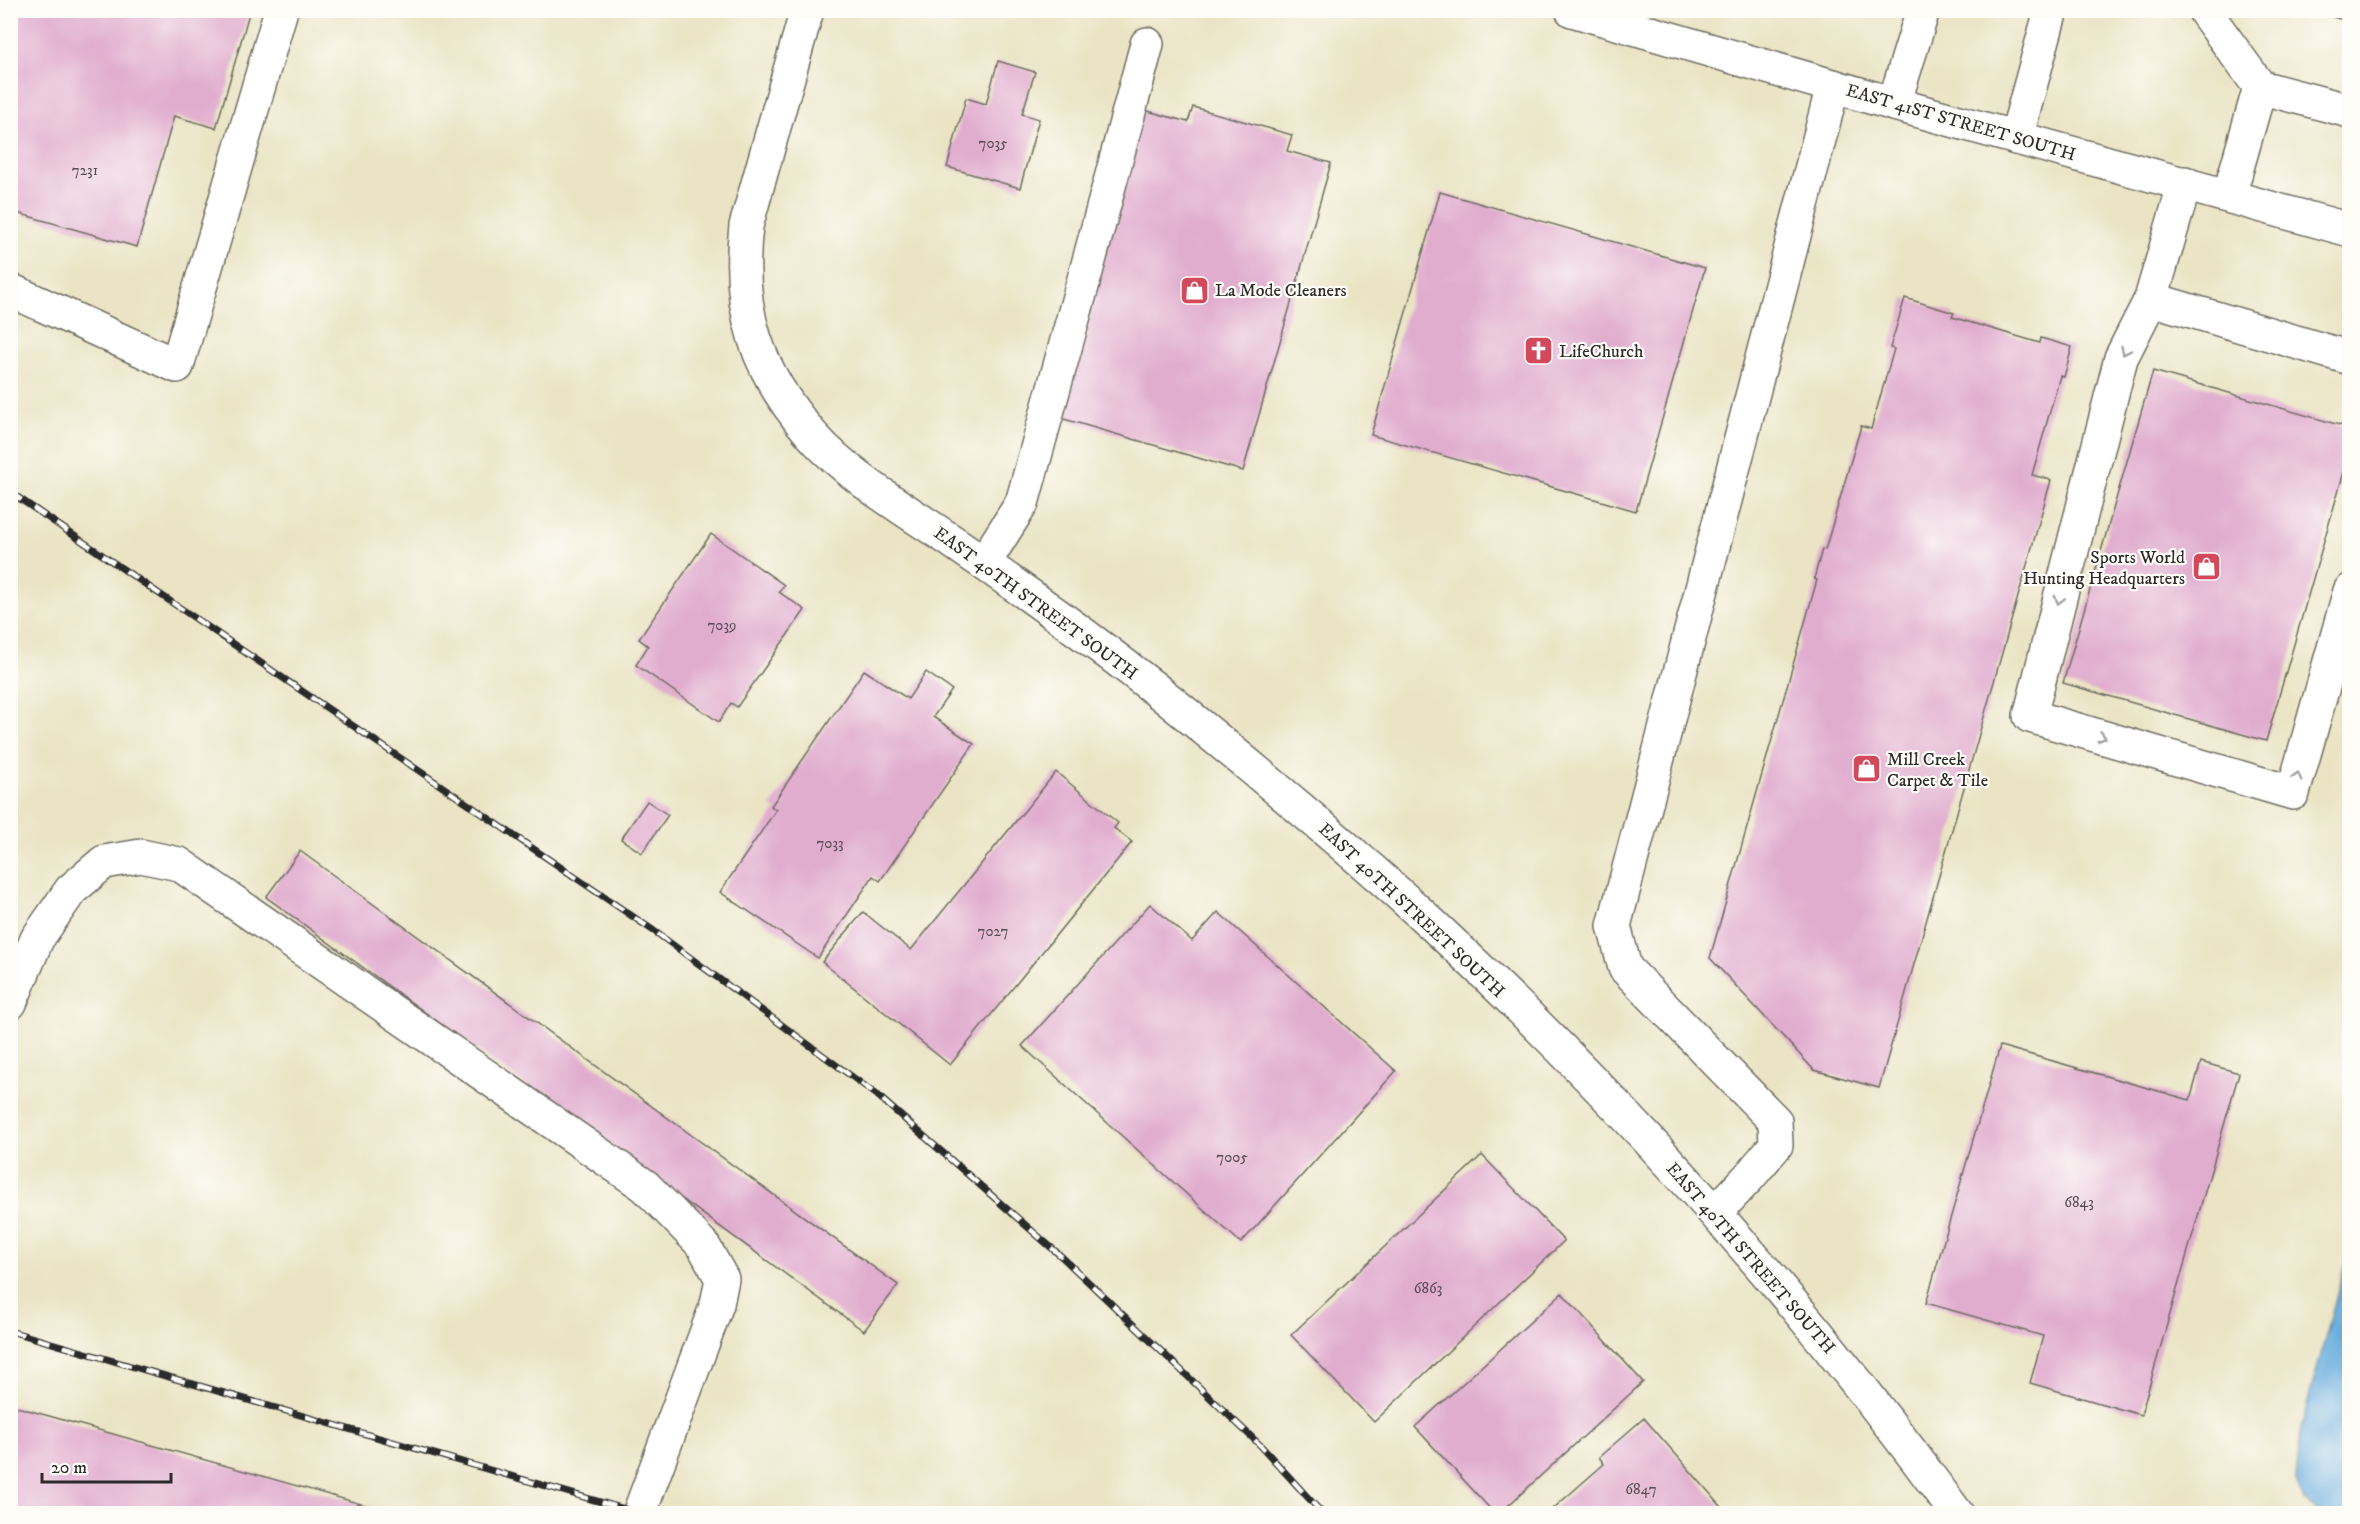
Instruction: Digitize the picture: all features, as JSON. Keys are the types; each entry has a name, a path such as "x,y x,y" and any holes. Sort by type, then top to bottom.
{"street":[{"path":"10,290 177,366 281,10"},
{"name":"EAST 40TH STREET SOUTH","path":"807,10 746,226 742,261 749,323 763,363 782,398 815,439 859,477 984,563 1184,712 1292,801 1432,924 1543,1032 1715,1213 1826,1343 1957,1514"},
{"name":"EAST 41ST STREET SOUTH","path":"1572,10 1605,15 1894,104 2349,230"},
{"path":"1894,104 1923,10"},
{"path":"2016,138 2051,10"},
{"path":"2206,10 2260,87 2349,111"},
{"path":"984,563 1022,502 1147,44"},
{"path":"1715,1213 1776,1145 1775,1121 1624,968 1614,926 1833,86"},
{"path":"2229,196 2260,87"},
{"path":"2185,183 2151,299 2121,358 2030,716 2293,793 2349,591"},
{"path":"2151,299 2349,358"},
{"path":"10,1003 37,939 71,890 104,862 141,856 179,864 645,1186 703,1245 722,1279 717,1304 639,1514"}],"water":[{"path":"2349,1250 2349,1513 2320,1513 2304,1501 2296,1481 2301,1428"}],"building":[{"path":"10,10 250,10 216,128 174,116 137,247 10,211"},
{"path":"2312,10 2350,10 2350,22 2312,11"},
{"path":"998,61 1035,72 1022,114 1039,119 1020,188 947,167 966,98 986,104"},
{"name":"La Mode Cleaners","path":"1193,107 1292,135 1287,151 1331,163 1243,471 1057,417 1144,110 1188,122"},
{"name":"LifeChurch","path":"1440,192 1705,268 1636,511 1371,435"},
{"name":"Mill Creek Carpet & Tile","path":"1905,298 1954,313 1952,317 2040,343 2041,338 2072,347 2064,377 2060,376 2032,475 2051,480 1879,1088 1814,1070 1710,958 1817,580 1814,579 1822,549 1825,550 1861,426 1871,429 1894,349 1890,348"},
{"name":"Sports World Hunting Headquarters","path":"2153,371 2350,428 2350,451 2266,741 2063,683"},
{"path":"711,534 784,585 779,592 805,610 737,707 731,703 719,722 636,665 648,646 639,639"},
{"path":"864,670 908,699 926,672 952,690 933,717 974,744 880,881 873,876 818,958 720,892 776,810 771,806"},
{"path":"1056,772 1118,823 1114,828 1132,842 950,1065 822,962 863,912 911,950"},
{"path":"647,801 668,815 642,853 621,839"},
{"path":"300,851 898,1285 864,1331 266,897"},
{"path":"1150,904 1192,941 1218,912 1396,1071 1241,1243 1022,1046"},
{"path":"2000,1046 2190,1100 2201,1062 2239,1073 2141,1415 2030,1383 2043,1336 1926,1303"},
{"path":"1482,1155 1564,1241 1374,1422 1291,1335"},
{"path":"1562,1293 1643,1382 1499,1514 1495,1514 1415,1427"},
{"path":"10,1405 393,1513 393,1514 10,1514"},
{"path":"1644,1418 1728,1514 1547,1514 1604,1464 1599,1457"}],"railway":[{"path":"10,492 654,931 877,1095 1062,1257 1260,1445 1323,1514"},
{"path":"10,1331 642,1514"}],"place":[{"name":"La Mode Cleaners","path":"1194,290"},
{"name":"LifeChurch","path":"1538,351"},
{"name":"Sports World Hunting Headquarters","path":"2206,567"},
{"name":"Mill Creek Carpet & Tile","path":"1866,769"}]}
